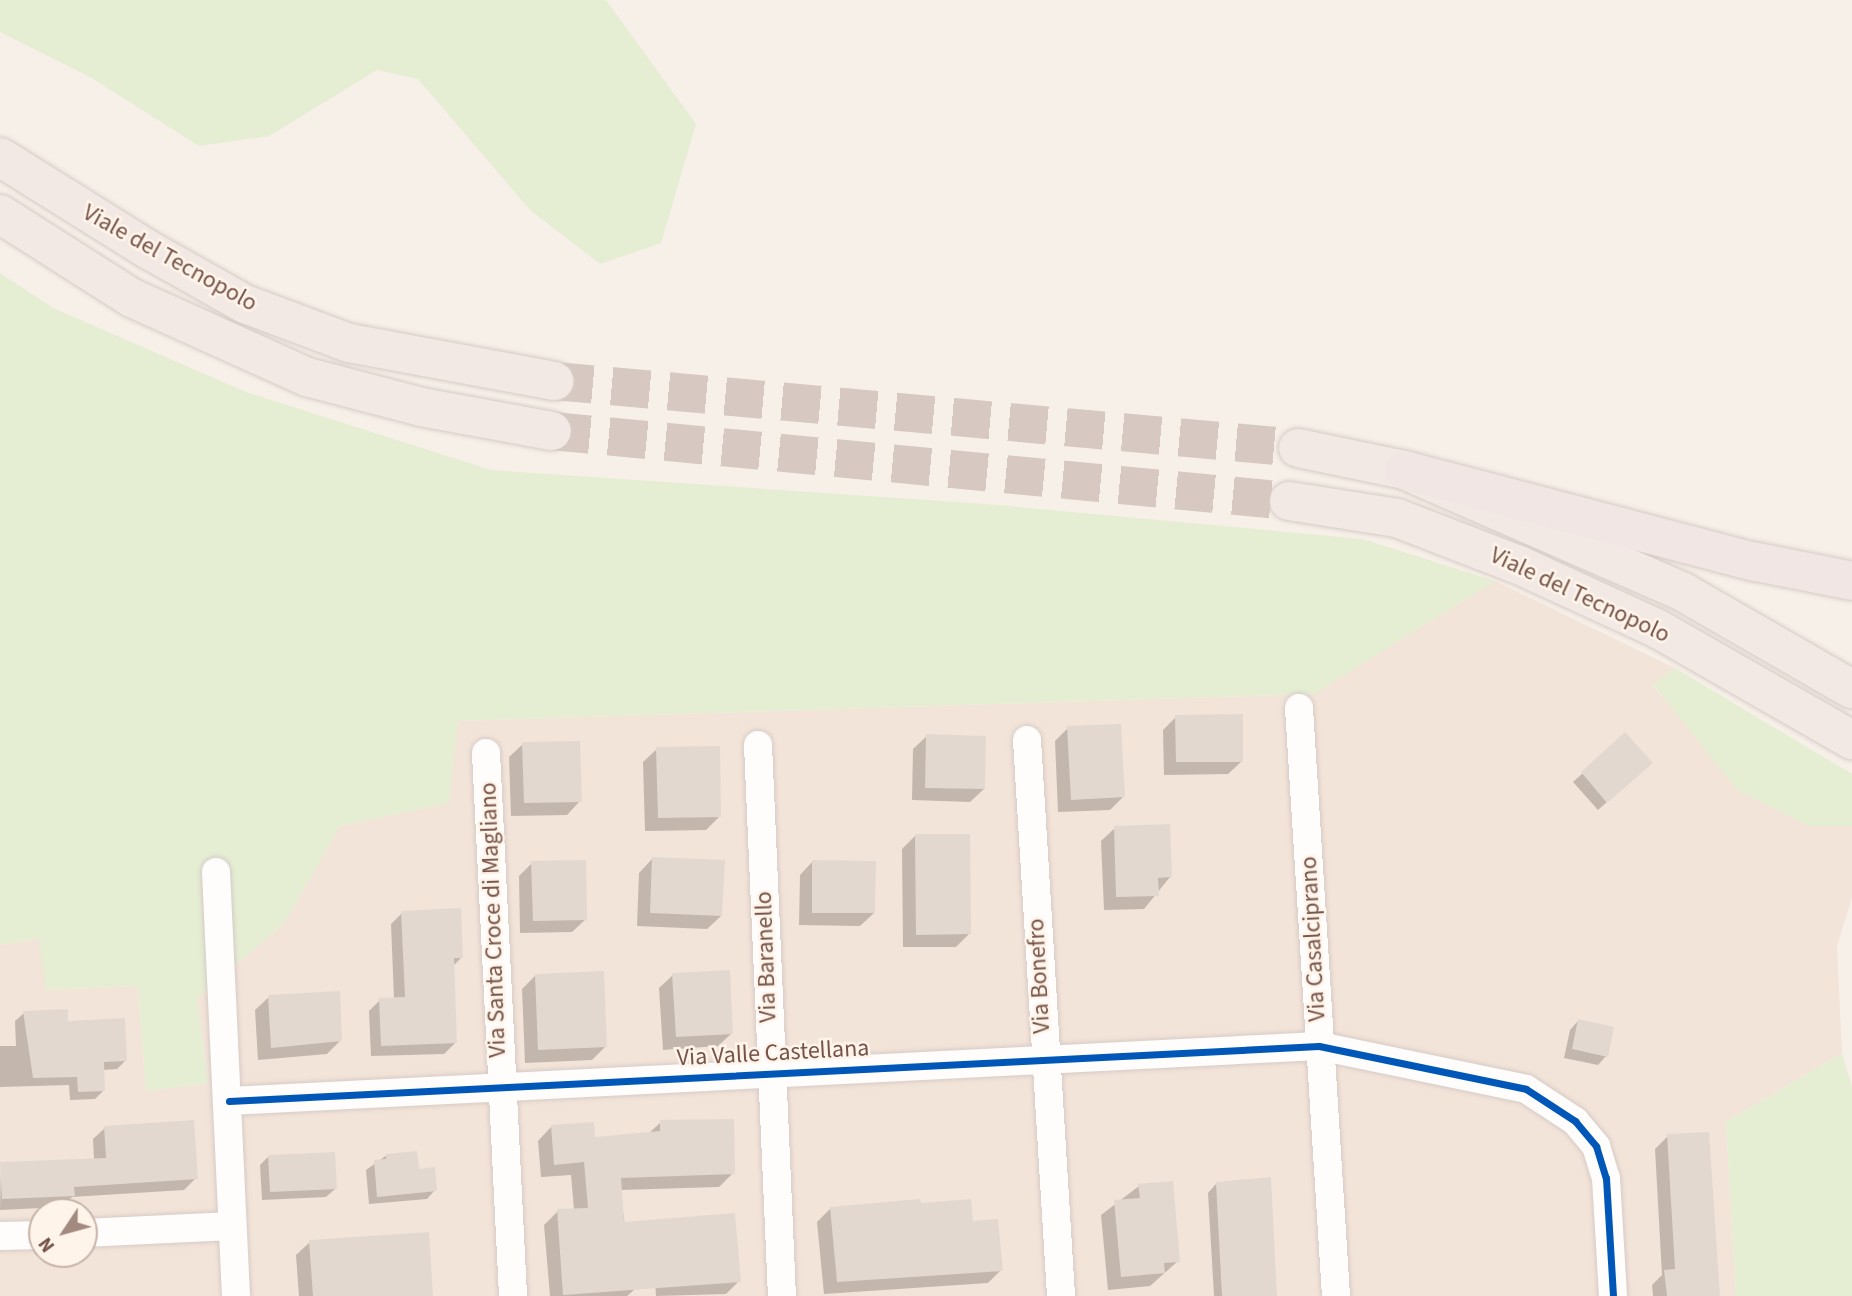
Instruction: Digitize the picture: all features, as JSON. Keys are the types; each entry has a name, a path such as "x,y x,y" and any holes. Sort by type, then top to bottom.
{"highway":[{"name":"Viale del Tecnopolo","path":"0,158 149,250 245,304 349,343 555,381"},
{"name":"Viale del Tecnopolo","path":"0,214 132,298 307,377 421,407 552,430"},
{"name":"Viale del Tecnopolo","path":"1298,448 1404,470 1683,593 1852,689"},
{"path":"1404,470 1752,561 1852,581"},
{"name":"Viale del Tecnopolo","path":"1289,501 1397,518 1519,565 1658,629 1852,740"}],"street":[{"name":"Via Casalciprano","path":"1300,708 1336,1296"},
{"name":"Via Bonefro","path":"1027,740 1044,1062 1061,1296"},
{"name":"Via Baranello","path":"758,745 769,1071 782,1296"},
{"name":"Via Santa Croce di Magliano","path":"486,753 500,1090 513,1296"},
{"path":"216,872 229,1101 236,1296"},
{"name":"Via Valle Castellana","path":"229,1101 500,1090 769,1071 1044,1062 1319,1046 1526,1089 1562,1111 1586,1133 1606,1178 1613,1296"},
{"path":"98,1232 232,1226"},
{"path":"0,1236 28,1235"}],"shaded area":[{"path":"1495,581 1675,668 1653,685 1690,729 1809,826 1852,826 1852,897 1837,946 1842,1053 1726,1122 1736,1296 0,1296 0,945 39,938 47,990 138,986 146,1091 208,1083 197,999 285,922 340,826 448,803 458,721 1313,694"}],"green space":[{"path":"0,0 606,0 696,124 661,243 600,264 530,210 418,79 377,70 269,136 199,146 90,77 0,32"},
{"path":"0,273 53,308 246,392 491,470 985,504 1363,539 1495,581 1314,694 458,721 449,803 340,826 285,922 197,999 208,1083 146,1091 138,986 46,990 39,938 0,945"},
{"path":"1675,668 1852,774 1852,826 1809,826 1737,790 1653,684"},
{"path":"1842,1053 1852,1087 1852,1296 1736,1296 1726,1122"}],"building":[{"path":"1243,714 1243,762 1176,762 1175,715"},
{"path":"1121,724 1125,797 1071,800 1067,726"},
{"path":"1625,732 1653,763 1607,803 1581,772"},
{"path":"926,734 986,736 985,789 925,788"},
{"path":"580,741 582,802 524,803 522,742"},
{"path":"720,746 721,817 658,818 656,747"},
{"path":"1170,824 1172,877 1158,878 1159,896 1116,897 1114,826"},
{"path":"915,834 970,834 971,934 916,935"},
{"path":"652,857 725,860 722,916 650,913"},
{"path":"586,860 587,920 533,921 531,861"},
{"path":"812,860 876,861 875,913 812,913"},
{"path":"461,908 463,958 454,958 457,1043 381,1046 379,998 405,997 401,911"},
{"path":"730,970 733,1034 676,1037 672,973"},
{"path":"604,971 607,1047 538,1050 535,974"},
{"path":"340,991 342,1041 271,1048 268,995"},
{"path":"68,1009 68,1021 125,1018 127,1061 104,1062 105,1091 78,1092 77,1077 33,1078 23,1011"},
{"path":"1578,1019 1614,1027 1608,1057 1572,1049"},
{"path":"734,1119 735,1174 621,1178 624,1222 735,1213 741,1282 563,1295 557,1209 588,1208 584,1162 554,1165 551,1125 594,1122 595,1137 660,1131 660,1120"},
{"path":"194,1120 198,1179 74,1187 75,1196 2,1199 0,1162 106,1158 104,1126"},
{"path":"1709,1132 1720,1296 1667,1296 1664,1270 1675,1269 1667,1134"},
{"path":"417,1151 419,1169 435,1167 437,1191 377,1197 374,1160 386,1159 386,1154"},
{"path":"335,1152 337,1189 270,1192 268,1155"},
{"path":"1271,1177 1277,1296 1222,1296 1216,1182"},
{"path":"1173,1181 1180,1262 1164,1263 1165,1273 1121,1277 1114,1200 1140,1198 1138,1184"},
{"path":"920,1199 921,1203 971,1199 973,1221 998,1219 1003,1271 837,1282 830,1207"},
{"path":"429,1232 433,1296 313,1296 309,1240"}],"tunnel":[{"path":"555,381 1298,448"},
{"path":"552,431 1289,501"}],"cycle path":[{"path":"229,1101 1319,1046 1526,1089 1575,1121 1596,1146 1606,1178 1613,1296"}]}
